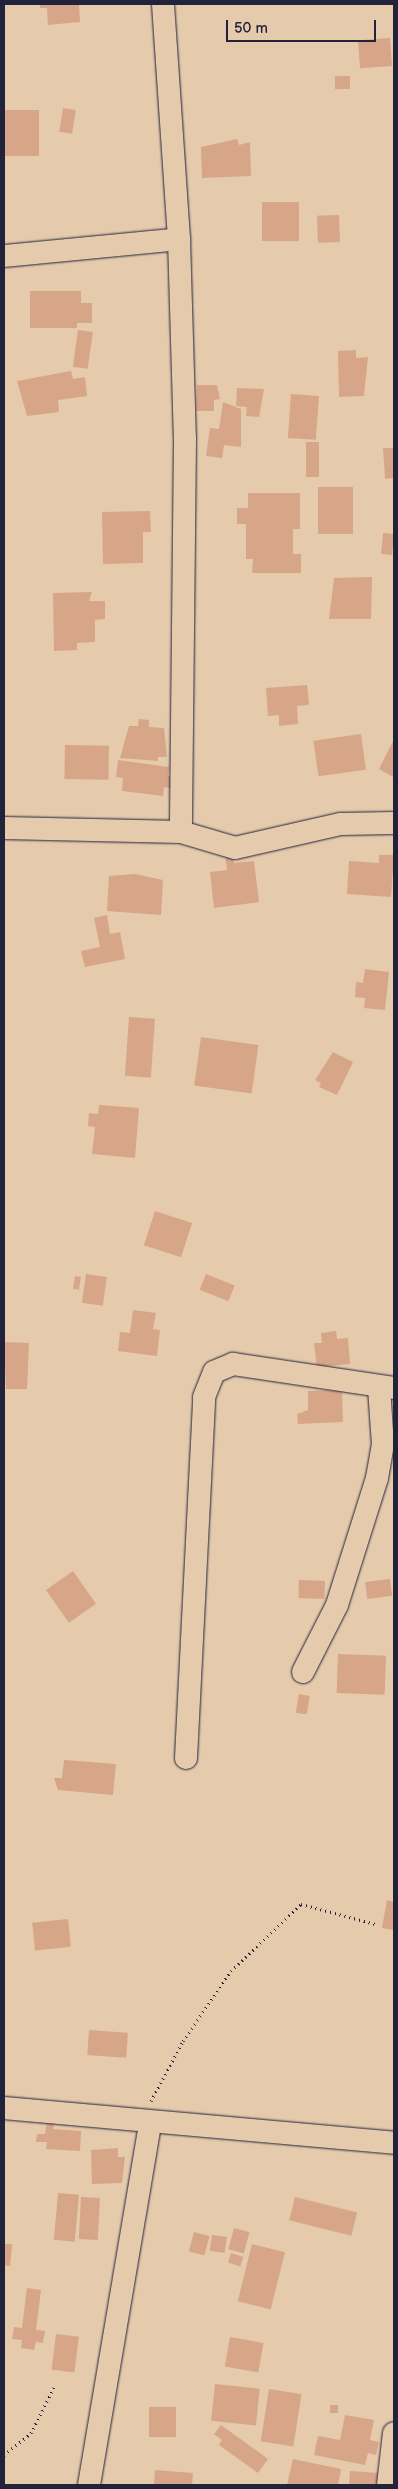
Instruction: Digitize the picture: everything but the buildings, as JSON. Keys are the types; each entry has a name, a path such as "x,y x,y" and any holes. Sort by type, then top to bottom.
{"street":[{"path":"163,4 179,239 185,439 181,832"},
{"path":"4,256 179,239"},
{"path":"4,828 181,832 235,848 341,824 394,823"},
{"path":"186,1758 204,1397 214,1372 233,1364 387,1388 383,1446 377,1478 337,1605 303,1672"},
{"path":"4,2108 394,2143"},
{"path":"89,2485 145,2122"},
{"path":"388,2485 394,2433"}],"path":[{"path":"145,2122 183,2040 231,1971 301,1904 375,1924"},
{"path":"4,2455 31,2433 54,2387"}]}
